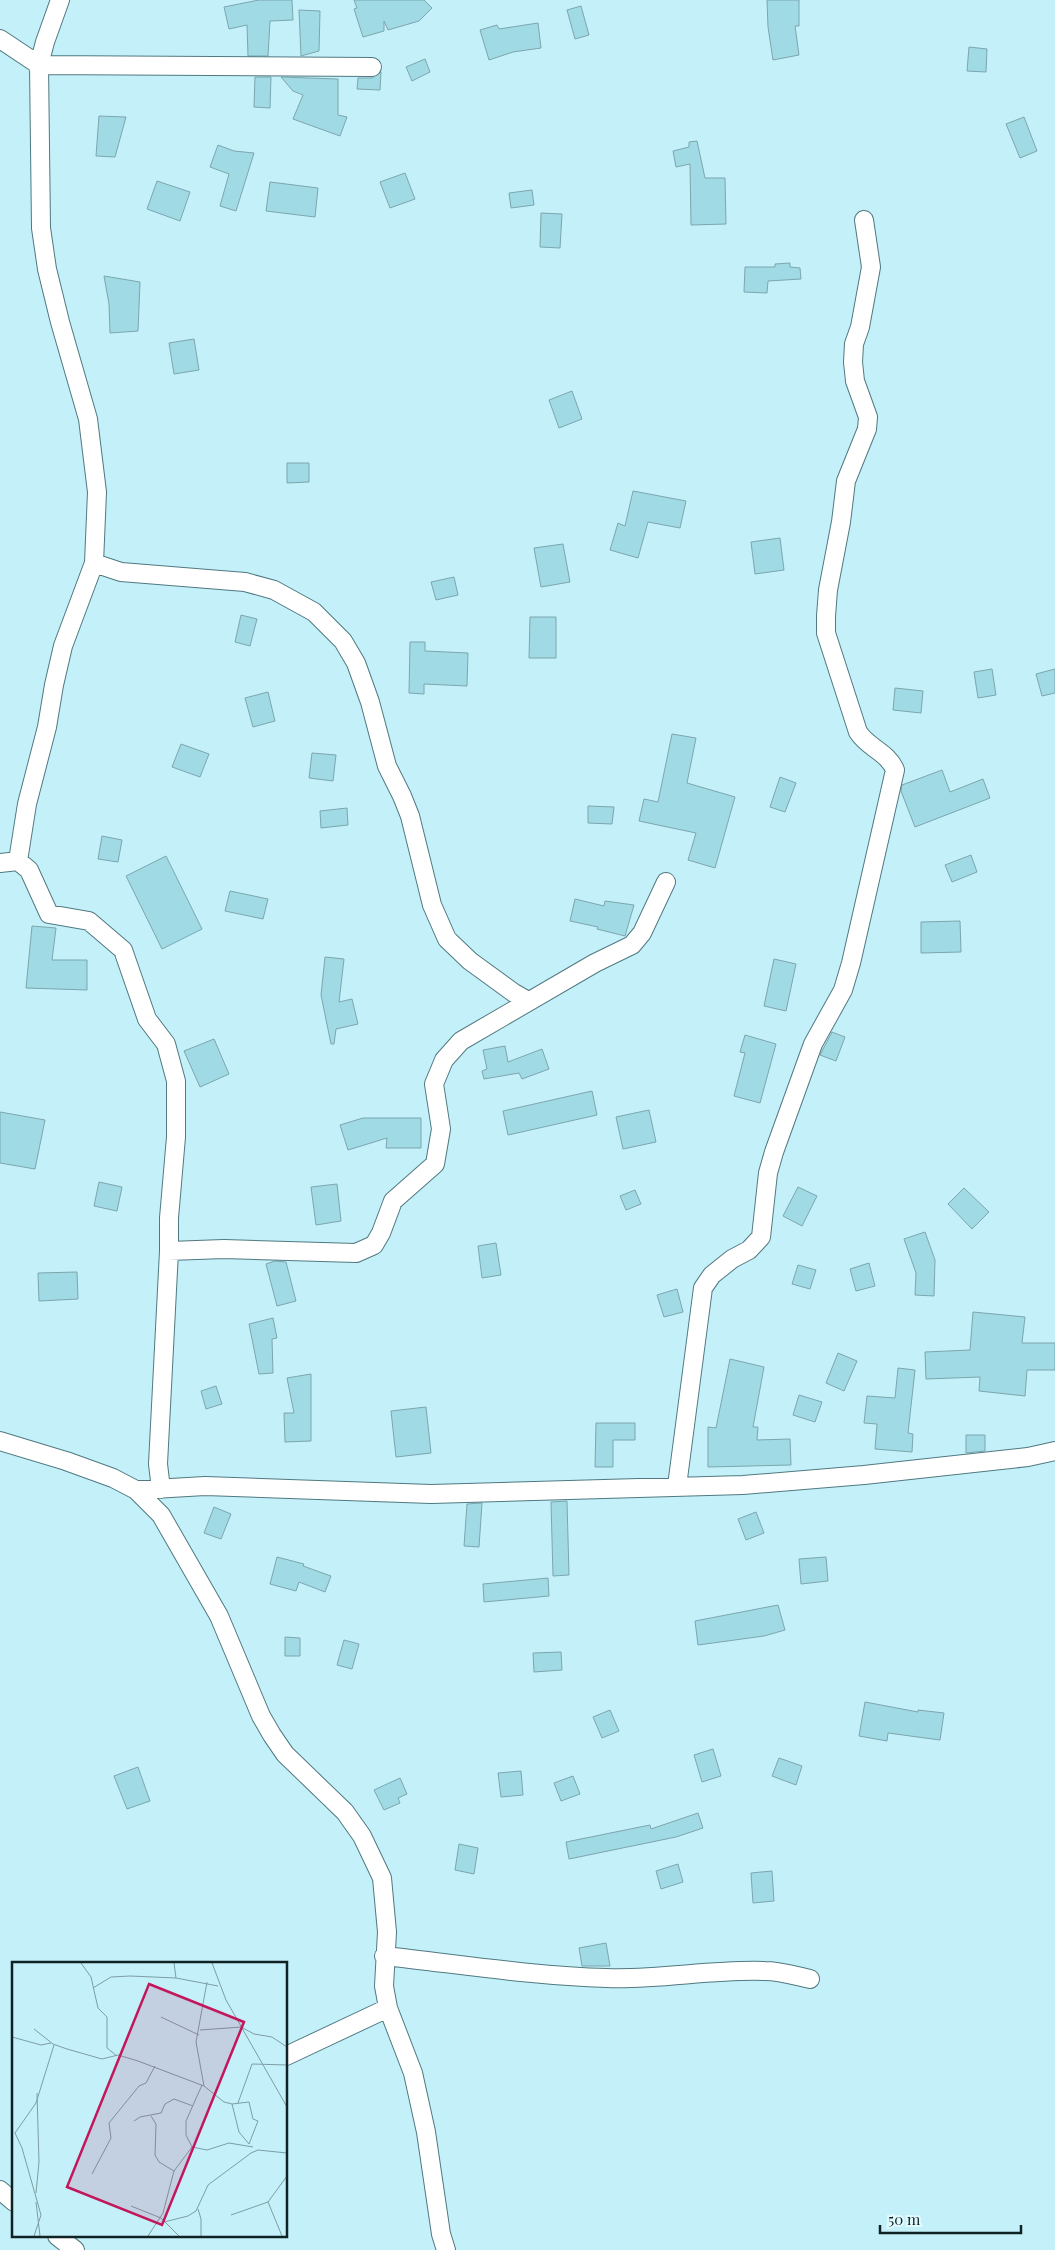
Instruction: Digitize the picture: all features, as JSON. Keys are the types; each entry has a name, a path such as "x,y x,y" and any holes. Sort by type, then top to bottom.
{"street":[{"path":"18,861 28,804 47,727 63,646 94,563 97,492 88,419 60,322 47,269 41,228 39,65 60,0"},
{"path":"0,39 39,65 372,67"},
{"path":"677,1486 703,1288 712,1275 732,1259 749,1250 761,1237 768,1173 774,1152 813,1044 843,990 860,928 895,770 892,762 863,740 858,732 826,633 828,590 841,522 846,481 856,455 864,442 867,429 868,417 854,381 853,362 854,344 860,327 871,267 864,220"},
{"path":"94,563 122,572 245,582 274,590 314,612 343,641 359,670 387,766 410,816 420,849 432,905 447,939 470,961 528,1001"},
{"path":"0,863 18,861 29,870 49,914 89,921 123,950 147,1019 166,1044 176,1081 176,1137 169,1218 158,1464 161,1489"},
{"path":"169,1251 224,1249 356,1253 374,1245 381,1233 393,1202 435,1164 441,1130 434,1084 444,1060 462,1041 595,963 632,945 642,933 666,882"},
{"path":"0,1441 66,1461 113,1478 136,1490 161,1515 214,1608 261,1716 272,1735 285,1754 345,1812 362,1836 382,1878 387,1932 384,1956 384,1986 388,2008 413,2073 426,2132 440,2234 446,2250"},
{"path":"136,1490 205,1486 431,1494 743,1485 864,1476 1028,1457 1055,1451"},
{"path":"384,1956 456,1963 508,1972 605,1978 642,1979 725,1971 767,1971 810,1979"},
{"path":"288,2055 388,2008"},
{"path":"60,2238 75,2250"}],"building":[{"path":"259,0 292,0 293,20 270,21 268,56 248,56 247,25 229,29 224,7"},
{"path":"354,0 424,0 432,8 419,21 388,30 384,21 384,31 363,37 354,9 357,8"},
{"path":"767,0 799,0 799,26 795,26 799,55 773,60 768,27"},
{"path":"581,6 589,35 575,39 567,10"},
{"path":"299,10 320,11 319,51 301,56"},
{"path":"538,23 541,48 513,52 489,60 480,30 497,25 499,29"},
{"path":"969,47 987,49 986,72 967,71"},
{"path":"425,59 430,72 412,81 406,67"},
{"path":"381,72 380,90 357,89 358,78 372,78"},
{"path":"255,77 271,77 270,108 254,107"},
{"path":"281,77 338,79 338,115 347,117 340,136 293,119 303,95 293,91"},
{"path":"99,116 126,117 115,157 96,156"},
{"path":"1024,117 1037,151 1020,158 1006,124"},
{"path":"697,141 705,178 725,178 726,224 691,225 690,164 676,167 673,151 689,147 689,142"},
{"path":"218,145 234,151 254,153 236,211 220,206 229,174 210,167"},
{"path":"405,173 415,199 390,208 380,182"},
{"path":"157,181 190,192 180,221 147,209"},
{"path":"270,182 318,188 315,217 266,211"},
{"path":"532,190 534,205 511,208 509,193"},
{"path":"541,213 562,214 560,248 540,247"},
{"path":"790,263 790,267 800,268 801,279 768,281 767,293 744,292 745,267 775,267 775,264"},
{"path":"104,276 140,282 138,331 110,333 109,304"},
{"path":"194,339 199,370 174,374 169,343"},
{"path":"572,391 582,419 559,428 549,400"},
{"path":"287,463 309,463 309,482 287,483"},
{"path":"633,491 686,501 680,528 648,522 638,558 610,550 618,523 625,526"},
{"path":"780,538 784,570 755,574 751,542"},
{"path":"563,544 570,582 541,587 534,548"},
{"path":"454,577 458,595 436,600 431,582"},
{"path":"241,615 257,619 250,646 235,642"},
{"path":"530,617 556,617 556,658 529,658"},
{"path":"410,642 425,642 425,651 468,653 467,686 424,684 424,694 409,693"},
{"path":"992,669 996,695 978,698 974,672"},
{"path":"1055,669 1055,693 1042,696 1036,674"},
{"path":"895,688 923,691 921,713 893,710"},
{"path":"268,692 275,721 253,727 245,698"},
{"path":"672,734 696,738 687,783 735,797 715,868 688,860 696,833 639,821 644,799 658,802"},
{"path":"181,744 209,754 200,777 172,767"},
{"path":"312,753 336,755 333,781 309,778"},
{"path":"942,770 950,792 983,779 990,798 915,827 901,791 902,785"},
{"path":"780,777 796,783 785,812 770,807"},
{"path":"588,806 614,807 612,824 588,823"},
{"path":"347,808 348,825 321,828 320,811"},
{"path":"102,836 122,840 118,862 98,859"},
{"path":"971,855 977,872 952,882 945,865"},
{"path":"166,856 202,929 162,949 126,876"},
{"path":"230,891 268,899 263,919 225,911"},
{"path":"575,899 604,906 605,901 634,905 625,936 597,929 598,927 570,921"},
{"path":"960,921 961,952 921,953 921,922"},
{"path":"32,926 56,928 52,960 87,960 87,990 26,988"},
{"path":"325,957 344,959 339,1002 352,999 358,1024 336,1029 334,1044 331,1044 321,995"},
{"path":"774,959 796,964 786,1011 764,1006"},
{"path":"832,1032 845,1037 836,1061 820,1055"},
{"path":"745,1035 776,1044 760,1103 734,1096 745,1053 740,1052"},
{"path":"214,1039 229,1074 200,1087 184,1051"},
{"path":"505,1046 508,1062 542,1049 549,1069 522,1079 519,1073 484,1079 482,1071 487,1069 483,1050"},
{"path":"592,1091 597,1115 508,1135 503,1111"},
{"path":"649,1110 656,1142 623,1149 616,1117"},
{"path":"0,1112 45,1120 35,1169 0,1163"},
{"path":"363,1118 421,1118 421,1148 386,1148 387,1138 348,1150 340,1125"},
{"path":"99,1182 122,1187 117,1211 94,1206"},
{"path":"337,1184 341,1221 316,1225 311,1187"},
{"path":"798,1187 817,1196 802,1226 783,1216"},
{"path":"964,1188 989,1212 972,1229 948,1204"},
{"path":"635,1190 641,1204 626,1210 620,1196"},
{"path":"925,1232 935,1260 934,1296 915,1295 916,1273 904,1239"},
{"path":"496,1243 501,1275 482,1278 478,1246"},
{"path":"275,1261 286,1262 296,1301 277,1306 266,1264"},
{"path":"869,1263 875,1286 856,1291 850,1269"},
{"path":"798,1265 816,1270 810,1289 792,1284"},
{"path":"77,1272 78,1299 39,1301 38,1273"},
{"path":"677,1289 683,1312 664,1317 657,1295"},
{"path":"973,1312 1025,1317 1022,1343 1055,1343 1055,1370 1027,1370 1025,1396 979,1391 980,1377 926,1379 925,1352 970,1350"},
{"path":"273,1318 277,1338 272,1339 273,1373 259,1374 249,1324"},
{"path":"838,1353 857,1361 844,1391 826,1383"},
{"path":"730,1359 764,1367 753,1427 758,1427 757,1440 790,1439 791,1465 708,1467 708,1427 716,1428"},
{"path":"898,1368 915,1370 908,1433 913,1434 912,1452 875,1449 877,1424 864,1423 867,1396 895,1398"},
{"path":"311,1374 311,1441 285,1442 284,1413 294,1413 287,1378"},
{"path":"216,1386 222,1404 206,1409 201,1391"},
{"path":"799,1395 822,1402 815,1422 793,1415"},
{"path":"426,1407 431,1453 396,1457 391,1411"},
{"path":"596,1423 635,1423 635,1440 613,1440 613,1467 595,1467"},
{"path":"966,1435 985,1435 985,1451 966,1453"},
{"path":"567,1501 569,1575 553,1576 551,1502"},
{"path":"482,1503 479,1547 464,1546 467,1504"},
{"path":"214,1507 231,1514 221,1539 204,1533"},
{"path":"756,1512 764,1533 746,1540 738,1519"},
{"path":"277,1557 304,1564 303,1566 331,1576 325,1592 299,1582 296,1591 270,1584"},
{"path":"826,1557 828,1581 801,1584 799,1559"},
{"path":"548,1578 549,1596 484,1602 483,1584"},
{"path":"778,1605 785,1630 764,1636 698,1645 695,1621"},
{"path":"285,1637 300,1638 300,1656 285,1656"},
{"path":"344,1640 359,1644 352,1669 337,1665"},
{"path":"561,1652 562,1670 534,1672 533,1653"},
{"path":"865,1702 918,1712 918,1710 944,1713 940,1740 888,1733 887,1741 859,1736"},
{"path":"610,1710 619,1731 602,1738 593,1717"},
{"path":"713,1749 721,1776 702,1782 694,1755"},
{"path":"779,1758 802,1766 796,1785 772,1776"},
{"path":"138,1767 150,1801 127,1809 114,1776"},
{"path":"521,1771 523,1795 501,1797 498,1773"},
{"path":"573,1776 580,1794 561,1801 554,1783"},
{"path":"400,1778 407,1794 398,1798 400,1803 384,1810 374,1790"},
{"path":"698,1813 703,1828 676,1837 569,1859 566,1842 650,1825 651,1829"},
{"path":"459,1844 478,1848 474,1874 455,1870"},
{"path":"678,1864 683,1882 661,1889 656,1871"},
{"path":"772,1871 774,1901 753,1903 751,1873"},
{"path":"606,1943 610,1966 582,1966 579,1948"}]}
